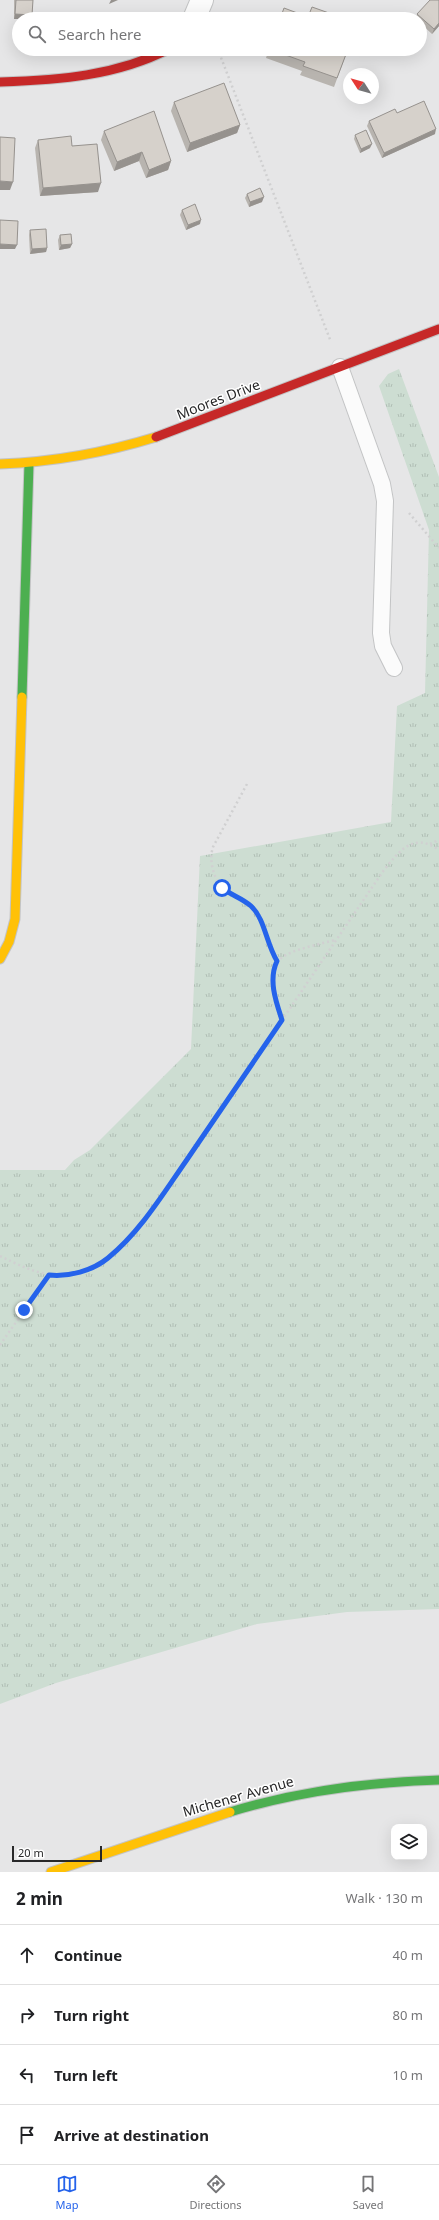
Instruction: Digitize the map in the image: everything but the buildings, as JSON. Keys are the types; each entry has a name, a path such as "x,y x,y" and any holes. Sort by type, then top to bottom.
{"street":[{"path":"197,12 202,0"},
{"path":"0,82 44,80 121,70 138,65 155,56"},
{"name":"Moores Drive","path":"0,464 29,463 72,458 132,444 220,413 439,329"},
{"path":"0,959 7,949 14,931 16,912 29,463"},
{"name":"Michener Avenue","path":"51,1872 200,1820 279,1797 360,1783 439,1780"}],"lane":[{"path":"340,367 382,484 385,501 381,632 383,646 394,668"}],"path":[{"path":"220,56 274,190 331,342"},
{"path":"385,501 399,507 413,516 439,548"},
{"path":"247,784 213,847 211,853 213,871 222,888 229,894 243,900 256,912 261,920 270,949 277,961"},
{"path":"430,844 439,840"},
{"path":"0,1256 36,1273 62,1276 92,1268 108,1259 122,1246 165,1191 335,940 398,852 419,842 430,844 439,850"},
{"path":"282,1020 273,989 273,969 277,961 284,955 294,951 335,940"},
{"path":"0,1345 49,1275"}],"green space":[{"path":"399,369 439,477 439,1609 347,1612 257,1624 56,1683 0,1704 0,1170 65,1170 74,1160 90,1150 191,1049 200,856 391,822 397,706 425,693 429,530 379,386 388,374"}],"traffic: fast":[{"path":"22,697 29,463"},
{"path":"230,1812 282,1798 360,1785 439,1780"}],"traffic: slow":[{"path":"0,464 79,456 117,448 156,437"},
{"path":"0,959 9,942 15,919 22,697"},
{"path":"51,1872 230,1812"}],"traffic: jam":[{"path":"0,82 44,80 87,75 129,65 153,56"},
{"path":"156,437 439,329"}],"route":[{"path":"24,1310 49,1275 62,1276 92,1268 108,1259 122,1246 165,1191 282,1020 273,989 273,969 277,961 266,939 261,920 250,905 229,894 222,888"}]}
